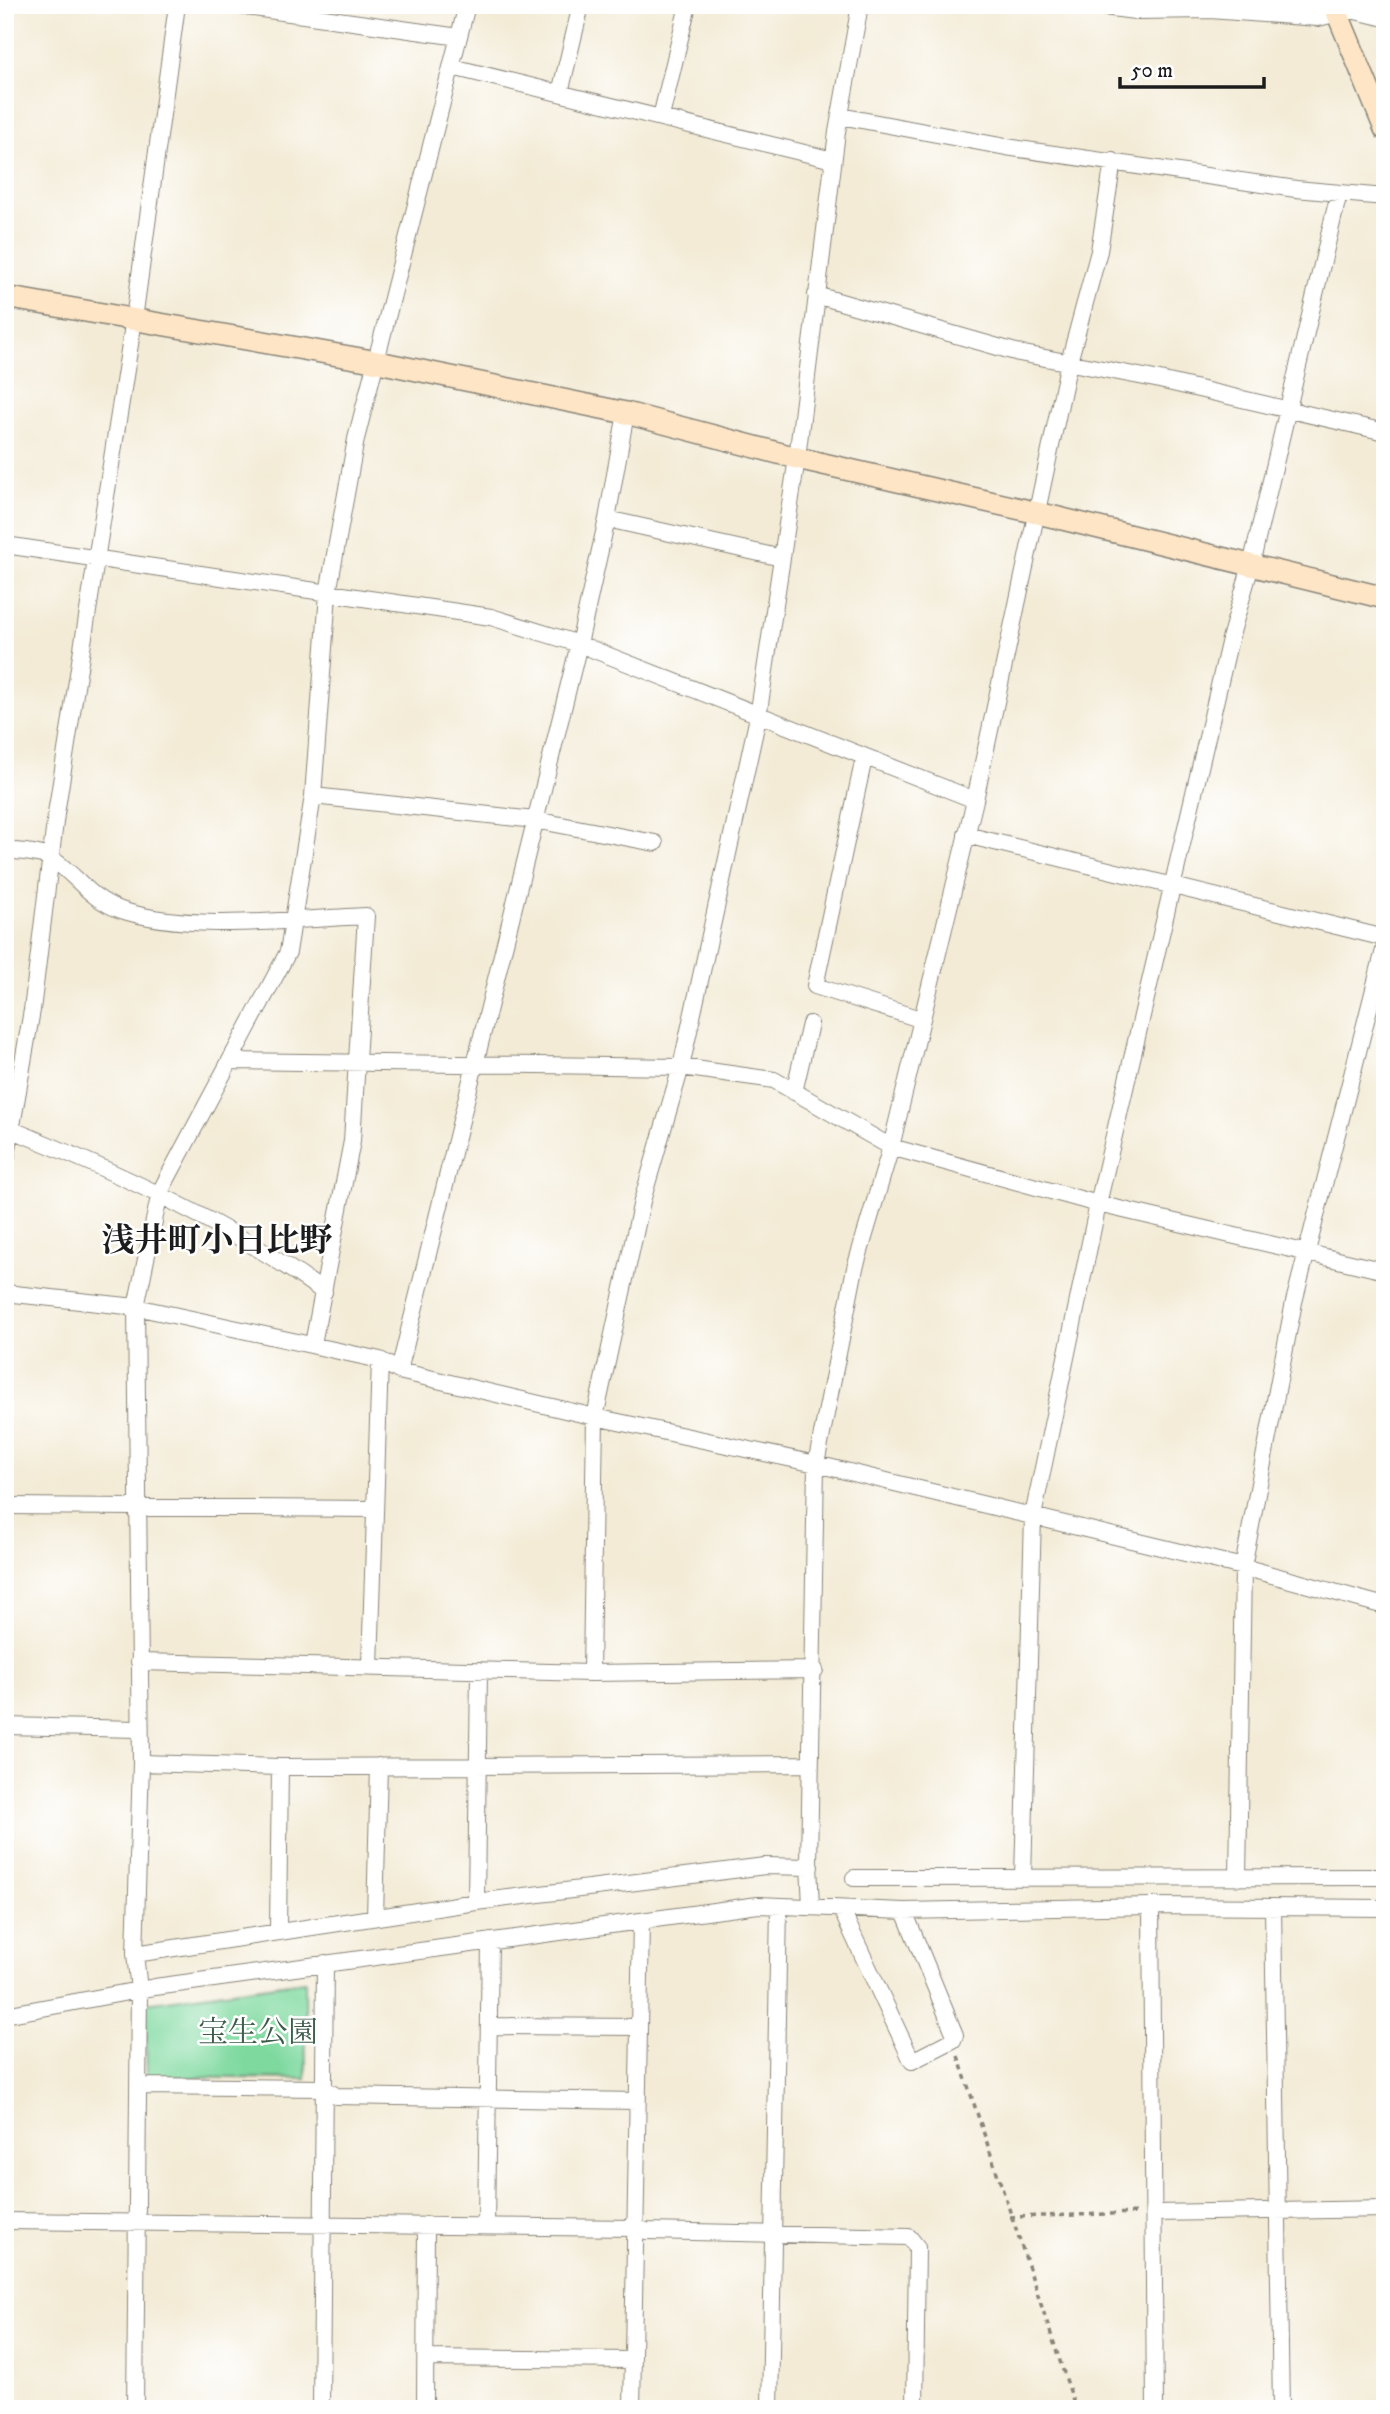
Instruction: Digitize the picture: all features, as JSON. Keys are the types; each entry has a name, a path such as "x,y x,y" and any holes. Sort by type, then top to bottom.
{"street":[{"path":"5,1166 8,1128 32,1010 51,858 134,319 177,5"},
{"path":"232,5 459,37"},
{"path":"135,2409 139,1990 135,1954 141,1763 138,1728 136,1307 160,1192 232,1061 288,951 313,796 328,593 356,439 378,362 467,5"},
{"path":"560,93 581,5"},
{"path":"661,117 688,5"},
{"path":"591,1673 595,1417 642,1201 681,1067 758,717 797,458 833,160 860,5"},
{"path":"1088,5 1135,11 1210,10 1318,18 1340,9 1385,18"},
{"path":"1340,9 1385,129"},
{"path":"452,67 833,160"},
{"path":"840,116 1006,147 1385,197"},
{"path":"811,1907 810,1764 815,1670 816,1464 855,1268 891,1147 920,1018 975,800 1069,362 1099,251 1113,161"},
{"path":"1023,1877 1033,1516 1098,1204 1230,639 1251,565 1339,193"},
{"path":"817,295 1019,353 1385,432"},
{"path":"5,297 378,362 626,413 797,458 1038,513 1385,598"},
{"path":"400,1371 579,644 607,519 626,413"},
{"path":"607,519 782,558"},
{"path":"5,545 491,617 579,644 758,717 975,800"},
{"path":"864,758 815,986 920,1018"},
{"path":"313,796 535,820 655,843"},
{"path":"966,835 1385,938"},
{"path":"5,849 51,858 97,900 122,910 174,919 238,922 366,916 352,1141 313,1344"},
{"path":"1238,1878 1243,1567 1294,1302 1385,946"},
{"path":"794,1092 810,1024"},
{"path":"232,1061 681,1067 762,1077 891,1147 1098,1204 1385,1271"},
{"path":"8,1128 160,1192 260,1248 324,1292"},
{"path":"5,1293 136,1307 313,1344 380,1360 400,1371 595,1417 816,1464 1243,1567 1342,1597 1385,1606"},
{"path":"370,1666 380,1360"},
{"path":"5,1506 375,1509"},
{"path":"139,1662 591,1673 815,1670"},
{"path":"476,1902 479,1670"},
{"path":"5,1726 138,1728"},
{"path":"141,1763 280,1767 810,1764"},
{"path":"375,1917 379,1766"},
{"path":"278,1931 280,1767"},
{"path":"135,1954 476,1902 765,1866 810,1867"},
{"path":"854,1878 1385,1877"},
{"path":"5,2015 139,1990 758,1905 904,1911 1151,1906 1385,1908"},
{"path":"770,2409 779,1906"},
{"path":"1151,1906 1155,2409"},
{"path":"1273,1907 1281,2409"},
{"path":"841,1909 912,2061 953,2040 955,2035 904,1911"},
{"path":"632,2409 640,1921"},
{"path":"486,2226 489,1941"},
{"path":"321,2409 325,1963"},
{"path":"488,2026 639,2027"},
{"path":"138,2086 324,2088 336,2096 637,2101"},
{"path":"1155,2213 1385,2209"},
{"path":"5,2221 635,2228 647,2231 909,2237 917,2247 915,2409"},
{"path":"425,2409 426,2225"},
{"path":"426,2357 633,2360"}],"path":[{"path":"953,2040 1076,2409"},
{"path":"1010,2217 1155,2213"}],"green space":[{"name":"宝生公園","path":"305,1981 306,2079 147,2077 145,2003"}],"district":[{"name":"浅井町小日比野","path":"217,1239"}]}
